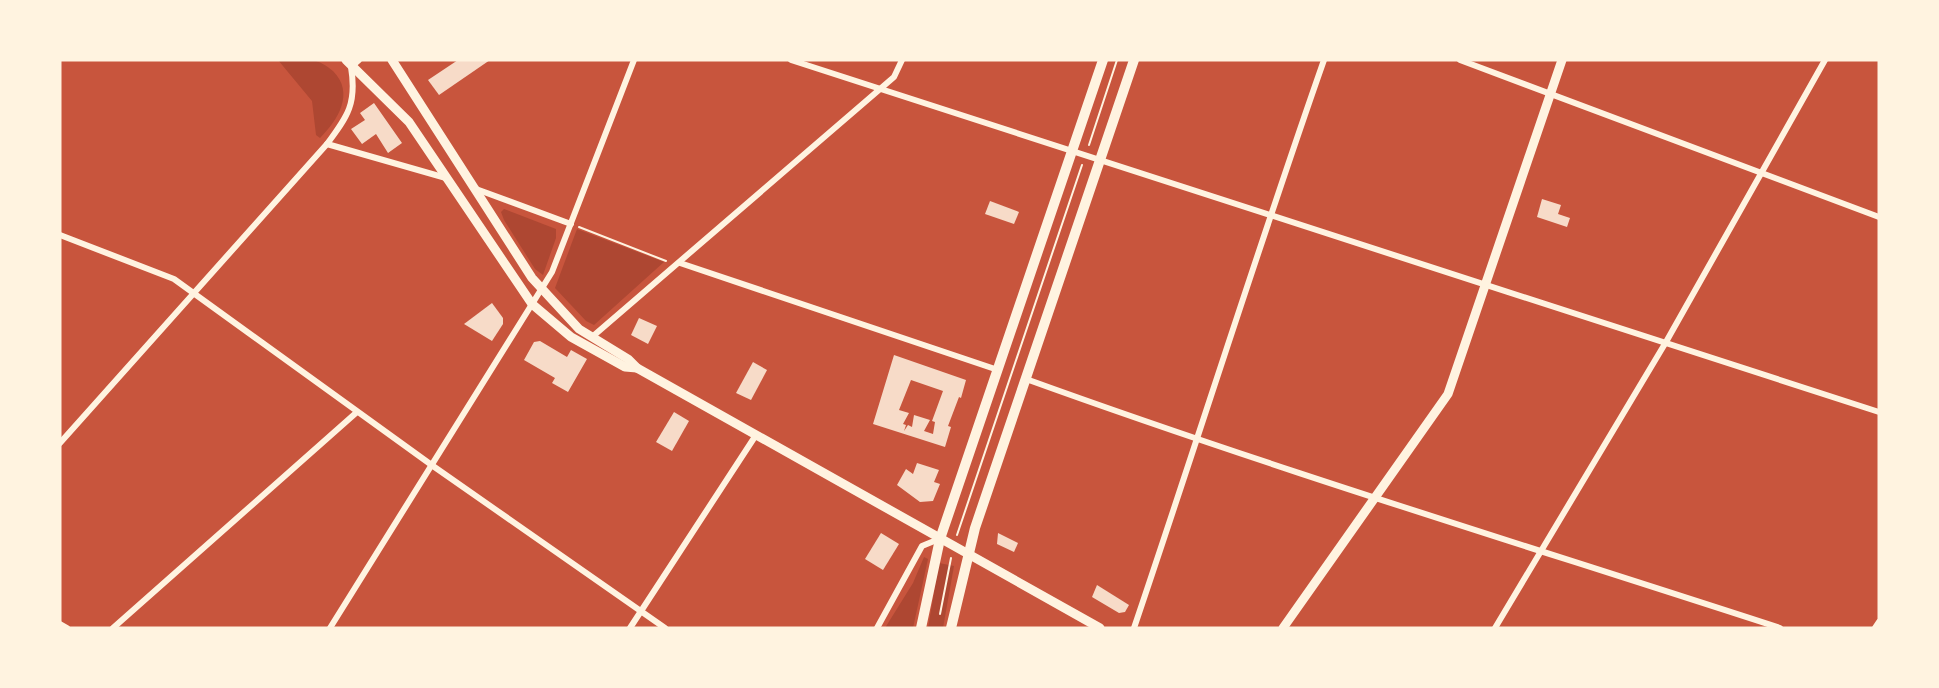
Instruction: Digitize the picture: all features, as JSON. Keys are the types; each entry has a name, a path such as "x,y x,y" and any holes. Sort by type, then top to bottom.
{"main road":[{"path":"921,628 940,539 1103,60"},
{"path":"951,628 967,554 1134,60"}],"street":[{"path":"336,60 349,64 409,122 532,304 571,338 625,367 637,368"},
{"path":"349,64 359,60"},
{"path":"392,60 541,290 579,329 628,359 637,368 1100,628"},
{"path":"330,628 552,272 634,60"},
{"path":"791,60 1879,412"},
{"path":"592,337 894,77 902,60"},
{"path":"1134,628 1198,441 1270,214 1324,60"},
{"path":"1460,60 1879,217"},
{"path":"1283,628 1448,394 1562,60"},
{"path":"1495,628 1539,550 1666,342 1825,60"},
{"path":"60,442 327,144 348,114 353,98 349,64"},
{"path":"327,144 449,179"},
{"path":"473,187 571,224"},
{"path":"60,235 174,279 357,412 664,628"},
{"path":"680,263 999,370"},
{"path":"1026,379 1198,441 1780,628"},
{"path":"113,628 357,412"},
{"path":"630,628 756,435"},
{"path":"877,628 922,546 940,539"},
{"path":"1875,628 1879,622"},
{"path":"60,624 67,628"}],"path":[{"path":"940,618 953,546 1117,60"},
{"path":"571,224 664,261 680,263"},
{"path":"999,370 1026,379"}],"shaded area":[{"path":"278,60 315,61 331,69 339,79 343,88 342,106 333,123 320,138 316,135 312,101"},
{"path":"504,209 556,229 556,238 543,275 535,269 504,220 501,212"},
{"path":"577,229 664,262 594,325 586,321 555,288"},
{"path":"924,557 928,559 913,628 885,628 913,583"},
{"path":"939,563 954,566 943,628 928,628"}],"building":[{"path":"458,60 490,60 439,95 428,80"},
{"path":"374,103 402,143 388,153 376,134 362,144 351,129 365,120 360,113"},
{"path":"1542,199 1561,205 1558,214 1570,218 1567,227 1537,217"},
{"path":"990,201 1019,212 1014,224 985,214"},
{"path":"492,303 503,318 503,324 492,341 464,324"},
{"path":"639,318 657,326 648,344 631,335"},
{"path":"540,341 567,357 571,350 587,359 568,392 552,383 555,378 524,360 534,342"},
{"path":"894,355 966,380 961,398 959,397 948,426 951,427 945,447 873,424","holes":["911,380 943,391 932,421 935,422 933,434 924,431 930,420 914,415 912,427 908,425 904,431 906,425 903,424 909,413 899,410"]},
{"path":"753,362 767,370 751,400 736,393"},
{"path":"674,412 689,421 672,451 656,442"},
{"path":"917,463 939,470 934,482 940,484 933,501 920,502 897,485 906,469 913,474"},
{"path":"881,533 899,544 883,570 865,559"},
{"path":"998,533 1018,543 1014,552 997,544"},
{"path":"1097,585 1129,605 1125,612 1119,613 1092,597"}]}
